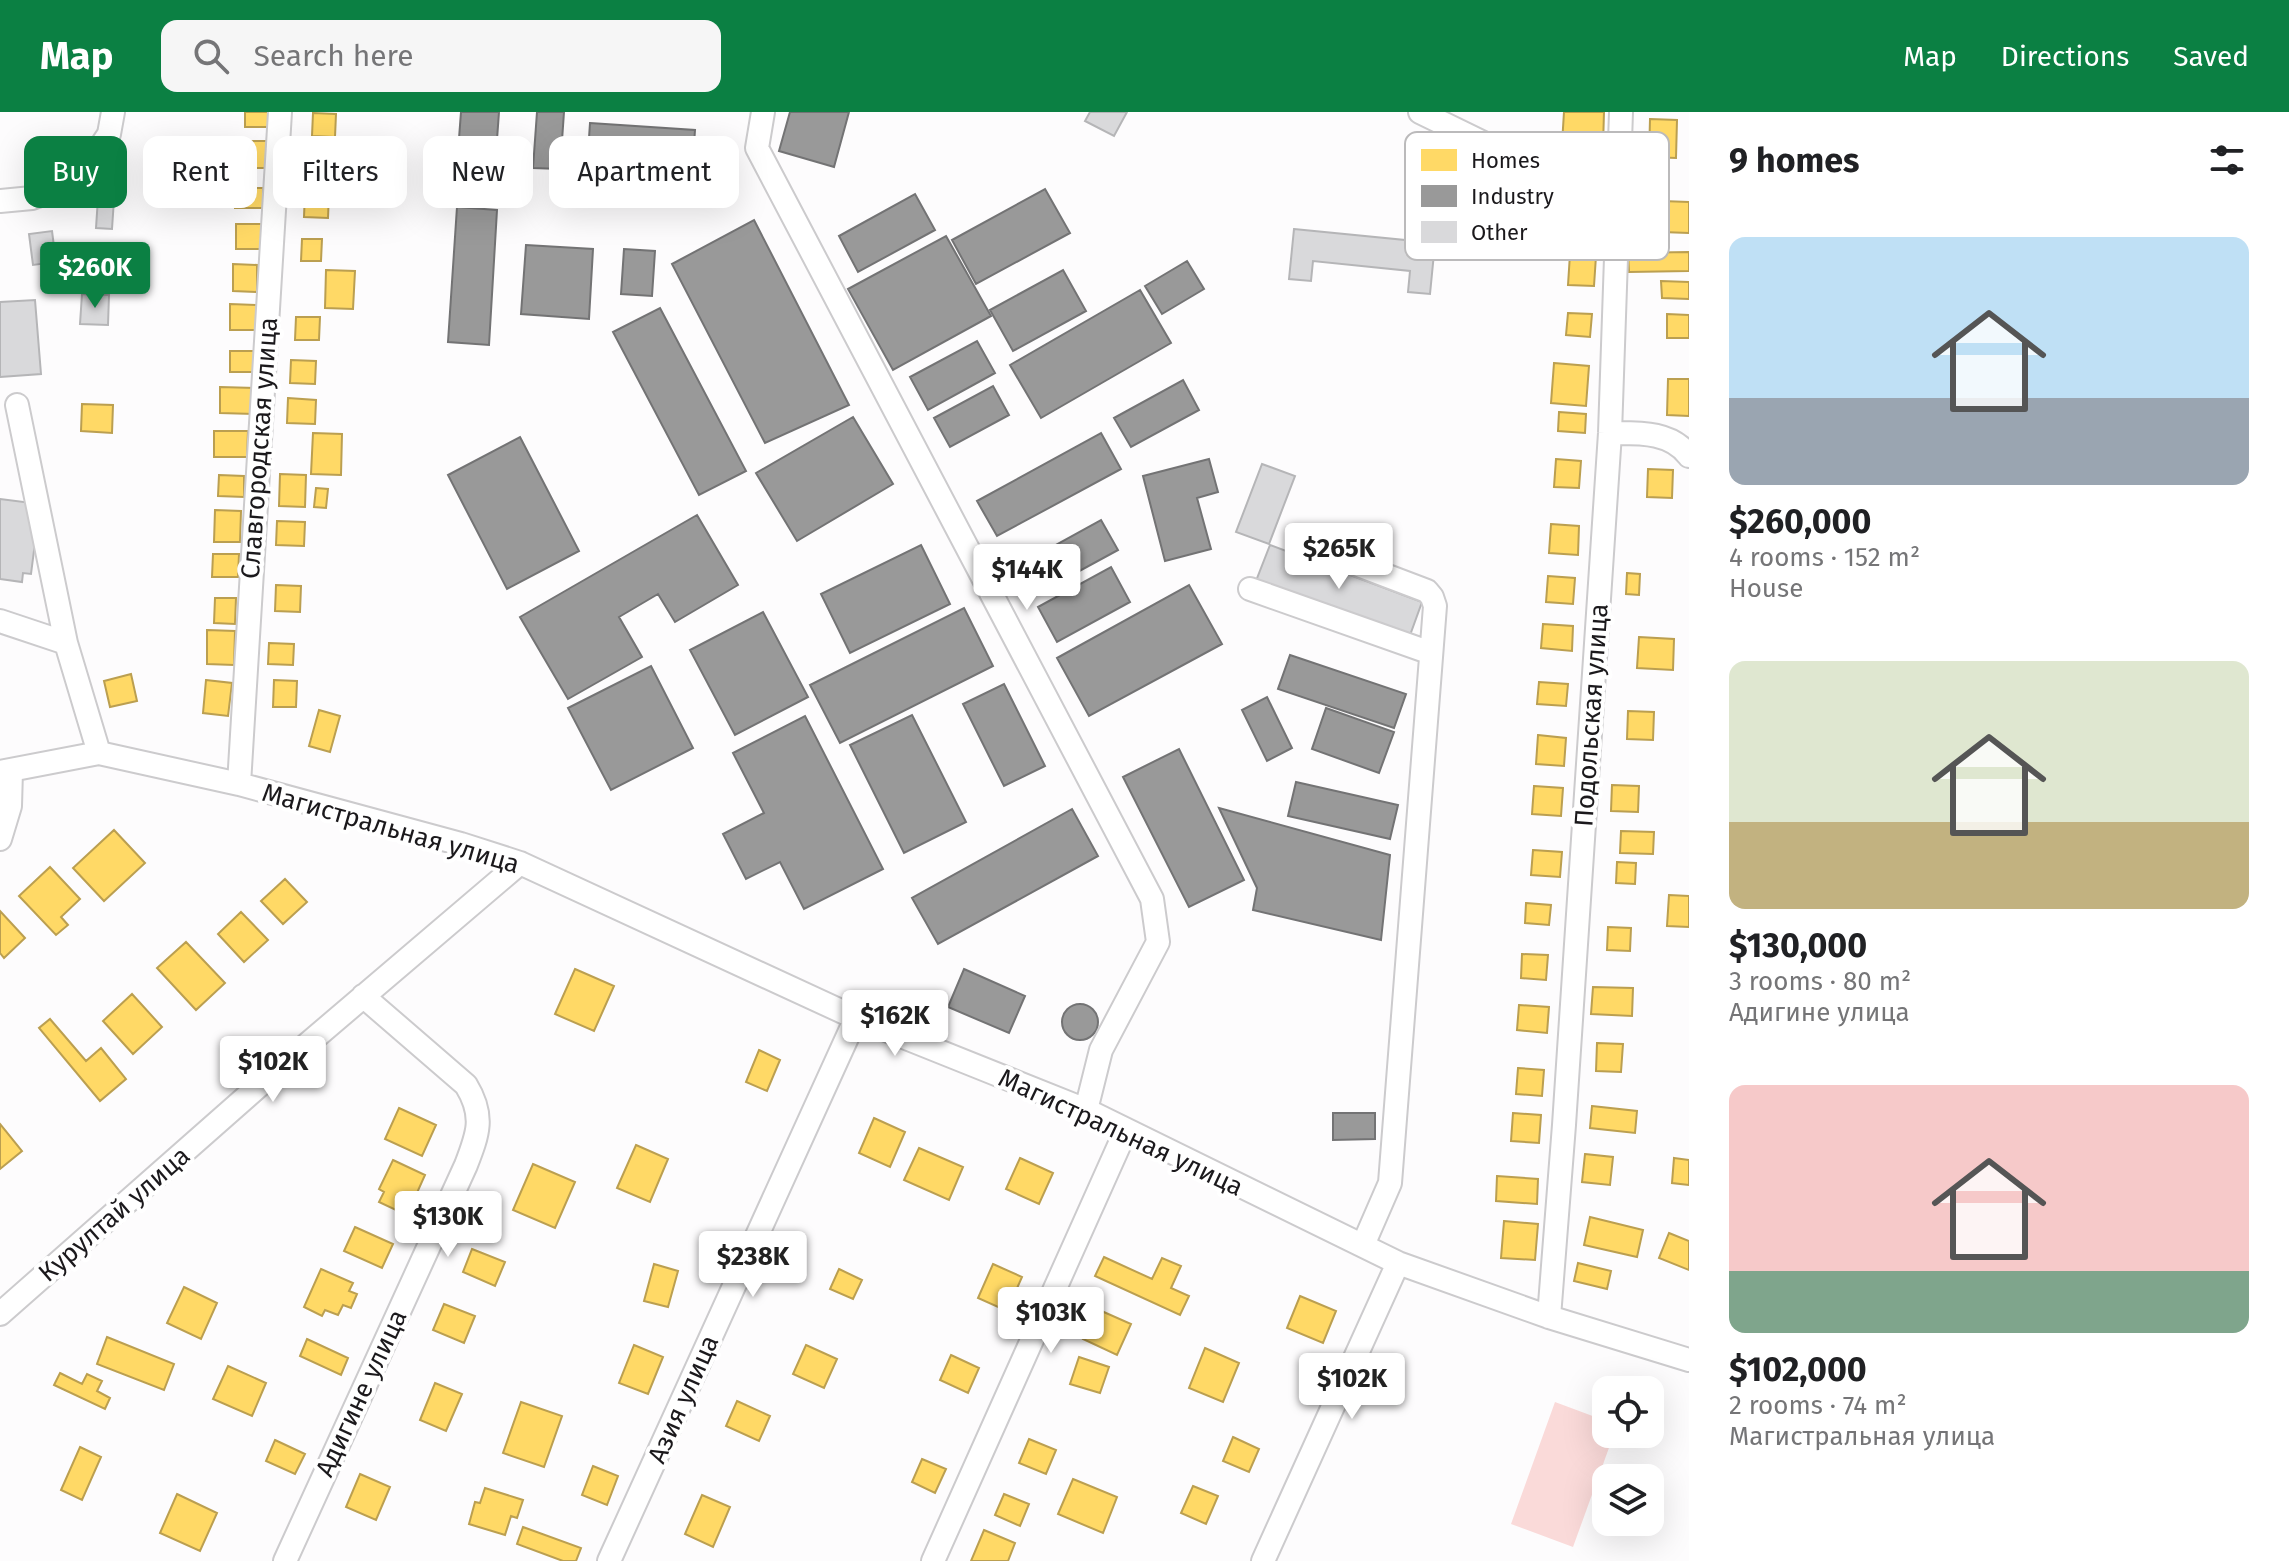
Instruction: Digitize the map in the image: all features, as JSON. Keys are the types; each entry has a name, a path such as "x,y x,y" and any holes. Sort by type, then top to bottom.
{"street":[{"path":"0,201 32,198 77,182 109,134 113,112"},
{"name":"Славгородская улица","path":"239,784 280,112"},
{"path":"763,112 757,148 1152,899 1158,942 1101,1050 1086,1110"},
{"path":"1420,112 1461,132"},
{"name":"Подольская улица","path":"1620,132 1621,112"},
{"name":"Подольская улица","path":"1549,1317 1610,433 1616,260"},
{"path":"0,839 10,806 6,772 99,753 66,643 17,405"},
{"path":"1610,433 1663,437 1682,447 1689,456"},
{"path":"1311,547 1427,591 1435,606 1390,1183 1363,1245"},
{"path":"1250,589 1431,653"},
{"path":"0,621 66,643"},
{"name":"Магистральная улица","path":"99,753 239,784 520,863 856,1018 1086,1110 1398,1263 1549,1317 1689,1360"},
{"name":"Курултай улица","path":"0,1314 520,863"},
{"name":"Адигине улица","path":"285,1561 476,1138 479,1116 475,1100 466,1085 363,996"},
{"name":"Азия улица","path":"609,1561 856,1018"},
{"path":"933,1561 1126,1130"},
{"path":"1263,1561 1398,1263"}],"shaded area":[{"path":"1555,1402 1592,1416 1592,1448 1609,1448 1603,1464 1592,1464 1592,1495 1573,1547 1511,1524"}],"building: Homes":[{"path":"245,112 271,112 270,127 245,127"},
{"path":"1564,112 1604,112 1603,132 1563,132"},
{"path":"313,113 336,114 335,136 312,136"},
{"path":"1650,119 1677,120 1676,158 1669,158 1669,132 1650,132"},
{"path":"257,141 268,141 267,168 257,168"},
{"path":"257,188 263,188 263,208 257,208"},
{"path":"1669,201 1689,202 1689,233 1669,232"},
{"path":"304,208 328,208 328,218 304,217"},
{"path":"236,224 262,224 262,249 236,249"},
{"path":"302,239 322,239 321,261 301,261"},
{"path":"1669,252 1689,252 1689,271 1629,272 1628,260 1669,260"},
{"path":"1570,260 1596,260 1594,286 1568,285"},
{"path":"233,264 257,265 257,292 233,291"},
{"path":"326,270 355,271 353,309 325,308"},
{"path":"1661,281 1689,282 1689,299 1662,298"},
{"path":"230,304 257,305 257,330 230,330"},
{"path":"1568,313 1592,314 1590,337 1566,335"},
{"path":"1667,314 1689,315 1689,338 1667,338"},
{"path":"296,317 320,317 319,340 295,340"},
{"path":"230,351 255,351 254,372 230,372"},
{"path":"291,360 316,361 315,384 290,383"},
{"path":"1554,363 1589,366 1586,406 1551,403"},
{"path":"1668,379 1689,379 1689,416 1667,415"},
{"path":"220,387 255,388 254,414 220,413"},
{"path":"288,398 316,400 315,424 287,423"},
{"path":"82,404 113,405 112,433 81,431"},
{"path":"1559,412 1586,414 1585,433 1558,431"},
{"path":"214,431 248,431 247,457 214,457"},
{"path":"313,433 342,434 341,475 311,474"},
{"path":"1556,459 1581,461 1579,488 1554,487"},
{"path":"1648,469 1673,470 1672,498 1647,497"},
{"path":"280,474 306,475 305,507 279,506"},
{"path":"219,475 244,476 244,497 218,496"},
{"path":"316,488 328,489 326,508 314,507"},
{"path":"215,510 241,511 240,542 214,542"},
{"path":"277,521 305,522 304,546 276,545"},
{"path":"1551,524 1579,526 1578,555 1549,553"},
{"path":"213,554 239,554 238,577 212,577"},
{"path":"1627,573 1640,574 1639,595 1626,594"},
{"path":"1548,576 1575,578 1573,604 1546,602"},
{"path":"276,585 301,586 300,612 275,611"},
{"path":"215,598 236,598 235,624 214,623"},
{"path":"1543,624 1573,626 1572,651 1541,648"},
{"path":"207,630 235,631 234,665 207,664"},
{"path":"1639,637 1674,639 1673,670 1637,668"},
{"path":"269,643 294,644 293,665 268,664"},
{"path":"131,674 137,701 110,707 104,681"},
{"path":"206,680 232,683 228,716 203,713"},
{"path":"274,680 297,681 296,707 273,707"},
{"path":"1539,682 1568,684 1566,706 1537,704"},
{"path":"319,710 340,716 330,752 309,746"},
{"path":"1628,711 1654,712 1653,740 1627,739"},
{"path":"1538,735 1566,738 1564,766 1536,764"},
{"path":"1612,785 1639,786 1638,812 1611,811"},
{"path":"1534,786 1563,788 1561,816 1532,814"},
{"path":"114,830 145,863 104,901 73,868"},
{"path":"1621,831 1654,832 1653,854 1620,853"},
{"path":"1533,850 1562,852 1560,877 1531,875"},
{"path":"1617,862 1636,863 1635,884 1616,883"},
{"path":"50,867 80,899 61,917 68,925 56,935 19,896"},
{"path":"285,879 307,902 283,924 261,901"},
{"path":"1669,895 1689,896 1689,927 1667,926"},
{"path":"1526,903 1551,905 1549,925 1525,923"},
{"path":"0,911 25,938 4,958 0,953"},
{"path":"241,912 268,940 244,962 218,934"},
{"path":"1608,927 1631,928 1630,951 1607,950"},
{"path":"186,942 225,983 196,1010 157,968"},
{"path":"1522,954 1548,955 1546,980 1521,978"},
{"path":"575,969 614,986 594,1031 555,1014"},
{"path":"1593,987 1633,988 1632,1016 1591,1014"},
{"path":"132,994 162,1027 133,1054 103,1021"},
{"path":"1519,1005 1549,1007 1547,1033 1517,1030"},
{"path":"50,1019 86,1061 101,1048 126,1079 100,1101 39,1028"},
{"path":"1597,1043 1623,1044 1621,1072 1596,1071"},
{"path":"759,1050 780,1060 767,1091 746,1082"},
{"path":"1518,1068 1544,1070 1542,1096 1516,1094"},
{"path":"1592,1106 1637,1111 1635,1133 1590,1128"},
{"path":"399,1108 436,1125 422,1156 385,1139"},
{"path":"1513,1113 1541,1115 1539,1143 1511,1141"},
{"path":"874,1118 905,1132 890,1167 859,1153"},
{"path":"0,1124 22,1151 0,1169"},
{"path":"636,1145 668,1159 650,1202 617,1188"},
{"path":"919,1148 963,1167 949,1200 904,1180"},
{"path":"1585,1154 1613,1157 1610,1185 1582,1182"},
{"path":"1020,1158 1053,1173 1039,1204 1006,1189"},
{"path":"1674,1158 1689,1160 1689,1185 1672,1183"},
{"path":"393,1160 425,1175 412,1204 403,1200 398,1211 379,1202 384,1192 379,1189"},
{"path":"533,1164 575,1182 555,1228 513,1210"},
{"path":"1497,1176 1538,1179 1537,1204 1496,1201"},
{"path":"1590,1217 1643,1230 1637,1257 1584,1245"},
{"path":"1504,1221 1538,1224 1535,1260 1501,1258"},
{"path":"355,1227 393,1244 382,1268 344,1251"},
{"path":"1669,1233 1689,1241 1689,1270 1659,1258"},
{"path":"472,1249 505,1262 495,1286 463,1272"},
{"path":"1104,1257 1152,1279 1162,1258 1181,1266 1171,1288 1189,1296 1180,1315 1095,1276"},
{"path":"1578,1263 1611,1271 1607,1289 1574,1281"},
{"path":"654,1264 678,1271 668,1307 644,1301"},
{"path":"993,1264 1022,1277 1007,1311 978,1298"},
{"path":"321,1269 353,1283 349,1291 357,1294 351,1308 343,1305 338,1315 325,1310 322,1316 304,1307"},
{"path":"839,1269 862,1280 853,1299 830,1289"},
{"path":"184,1287 217,1303 201,1339 167,1323"},
{"path":"1300,1296 1336,1311 1323,1343 1287,1328"},
{"path":"444,1304 475,1316 464,1343 433,1330"},
{"path":"1097,1309 1131,1324 1117,1355 1083,1339"},
{"path":"107,1337 174,1364 164,1390 97,1364"},
{"path":"307,1339 348,1358 341,1375 300,1356"},
{"path":"634,1345 663,1357 648,1394 619,1383"},
{"path":"806,1345 837,1359 824,1388 793,1374"},
{"path":"1205,1348 1239,1363 1223,1402 1189,1388"},
{"path":"951,1355 979,1368 968,1393 940,1380"},
{"path":"1079,1357 1109,1367 1100,1393 1070,1384"},
{"path":"228,1366 266,1383 252,1416 213,1399"},
{"path":"60,1373 82,1384 87,1374 102,1381 97,1391 110,1398 105,1409 54,1385"},
{"path":"435,1383 462,1394 446,1431 420,1420"},
{"path":"737,1401 770,1416 759,1441 726,1426"},
{"path":"521,1402 562,1416 544,1467 503,1453"},
{"path":"1233,1437 1259,1449 1249,1472 1223,1461"},
{"path":"1029,1439 1056,1450 1046,1474 1019,1463"},
{"path":"275,1440 305,1454 295,1474 266,1461"},
{"path":"80,1447 101,1457 82,1500 61,1490"},
{"path":"922,1459 946,1469 935,1493 912,1482"},
{"path":"593,1466 618,1476 607,1505 582,1495"},
{"path":"360,1474 390,1487 376,1520 346,1507"},
{"path":"1073,1479 1117,1497 1103,1533 1058,1514"},
{"path":"1193,1486 1218,1496 1206,1524 1181,1513"},
{"path":"485,1488 523,1500 517,1518 511,1516 505,1535 469,1524 475,1502 480,1503"},
{"path":"177,1494 217,1513 200,1551 160,1533"},
{"path":"1004,1494 1029,1504 1020,1526 995,1515"},
{"path":"702,1495 730,1507 713,1547 685,1534"},
{"path":"523,1527 581,1548 576,1561 563,1561 517,1544"},
{"path":"984,1530 1015,1543 1008,1561 971,1561"}],"building: Industry":[{"path":"461,112 499,112 497,136 459,136"},
{"path":"537,112 564,112 562,136 549,136 549,169 533,168"},
{"path":"790,112 849,112 834,167 779,151"},
{"path":"590,123 695,130 695,136 589,136"},
{"path":"1045,189 1070,233 976,284 952,240"},
{"path":"915,194 935,230 858,272 839,236"},
{"path":"457,208 497,210 489,345 448,342"},
{"path":"754,220 849,405 765,443 672,264"},
{"path":"946,236 991,316 893,370 848,289"},
{"path":"526,245 593,249 589,319 521,314"},
{"path":"624,249 655,251 652,296 621,294"},
{"path":"1187,261 1204,289 1162,314 1145,286"},
{"path":"1063,270 1086,311 1013,351 990,310"},
{"path":"1140,290 1171,343 1041,418 1010,365"},
{"path":"660,308 746,471 699,495 613,332"},
{"path":"977,341 995,373 928,410 910,377"},
{"path":"1183,380 1199,410 1131,447 1114,418"},
{"path":"993,386 1009,415 950,447 934,418"},
{"path":"853,417 893,484 797,541 756,473"},
{"path":"1101,433 1121,469 997,536 977,501"},
{"path":"520,437 579,551 507,589 448,475"},
{"path":"1209,459 1218,492 1197,498 1211,549 1165,561 1143,476"},
{"path":"697,515 738,585 675,622 658,594 619,617 642,657 568,699 520,617"},
{"path":"1101,520 1118,550 1030,598 1014,568"},
{"path":"921,545 950,604 850,653 821,594"},
{"path":"1111,567 1130,602 1057,642 1038,607"},
{"path":"1189,585 1222,644 1089,716 1057,658"},
{"path":"964,608 993,666 840,743 810,685"},
{"path":"763,612 808,697 735,735 690,650"},
{"path":"1290,655 1406,694 1394,728 1278,689"},
{"path":"651,666 693,748 611,790 568,708"},
{"path":"1004,684 1045,766 1004,786 963,704"},
{"path":"1267,697 1292,748 1267,761 1242,710"},
{"path":"1326,708 1394,732 1379,773 1312,749"},
{"path":"912,715 966,822 904,853 850,745"},
{"path":"805,716 883,869 804,909 780,862 746,879 723,834 764,813 733,753"},
{"path":"1179,749 1244,880 1189,907 1123,777"},
{"path":"1296,782 1398,805 1390,839 1288,816"},
{"path":"1219,808 1390,855 1381,940 1253,910 1257,888"},
{"path":"1072,809 1098,856 938,944 912,898"},
{"path":"964,969 1025,996 1009,1033 948,1007"},
{"path":"1080,1004 1093,1009 1098,1022 1093,1035 1080,1040 1067,1035 1062,1022 1067,1009"},
{"path":"1333,1113 1375,1113 1375,1139 1333,1140"}],"building: Other":[{"path":"1090,112 1127,112 1114,136 1085,121"},
{"path":"97,208 113,208 112,229 96,228"},
{"path":"1294,229 1405,240 1405,260 1433,260 1430,294 1408,292 1410,271 1313,261 1311,281 1289,279"},
{"path":"52,231 56,262 33,265 29,234"},
{"path":"82,294 109,295 108,325 80,324"},
{"path":"35,300 41,374 0,377 0,302"},
{"path":"1262,464 1295,476 1269,544 1236,532"},
{"path":"0,499 40,504 31,574 23,573 22,582 0,579"},
{"path":"1270,545 1422,602 1409,638 1256,581"}]}
